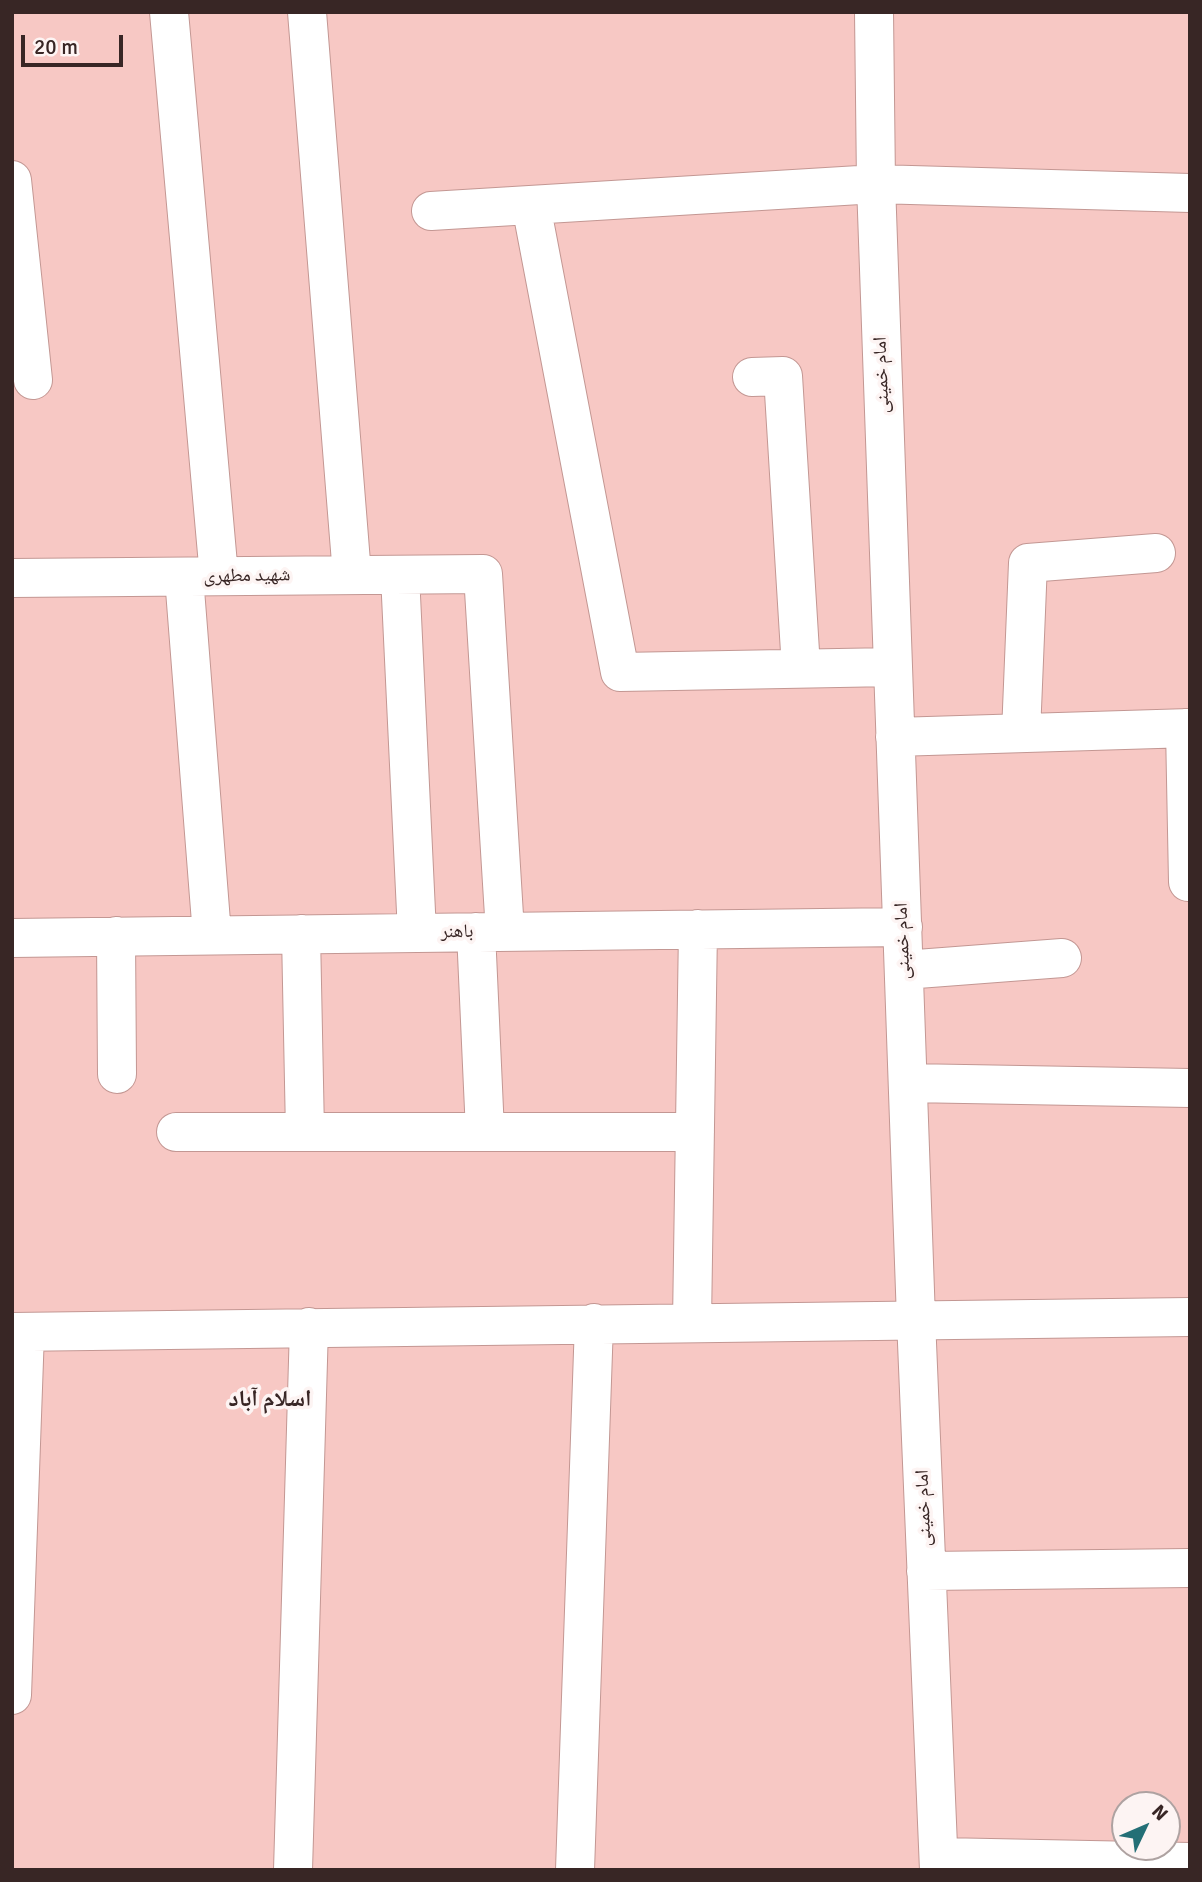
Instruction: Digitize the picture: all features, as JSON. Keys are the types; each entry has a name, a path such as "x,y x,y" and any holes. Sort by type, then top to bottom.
{"street":[{"path":"169,12 202,577 212,935"},
{"path":"307,12 352,575"},
{"name":"امام خمینی","path":"874,12 876,184 895,737 939,1863"},
{"path":"12,180 18,290 33,380"},
{"path":"431,211 876,184 1190,193"},
{"path":"531,205 620,673 893,667"},
{"path":"752,377 783,376 801,668"},
{"path":"1021,733 1028,563 1156,553"},
{"name":"شهید مطهری","path":"12,578 483,574 490,932"},
{"path":"400,575 417,933"},
{"path":"895,737 1187,728 1188,882"},
{"name":"باهنر","path":"12,938 902,927"},
{"path":"692,1322 698,929"},
{"path":"485,1132 490,932"},
{"path":"301,934 305,1132"},
{"path":"116,936 117,1074"},
{"path":"904,970 1062,958"},
{"path":"908,1083 1190,1088"},
{"path":"176,1132 695,1132"},
{"path":"12,1695 19,1332 1190,1317"},
{"path":"575,1870 594,1323"},
{"path":"293,1870 309,1327"},
{"path":"926,1571 1190,1568"},
{"path":"939,1863 1190,1862"}],"district":[{"name":"اسلام آباد","path":"270,1400"}]}
